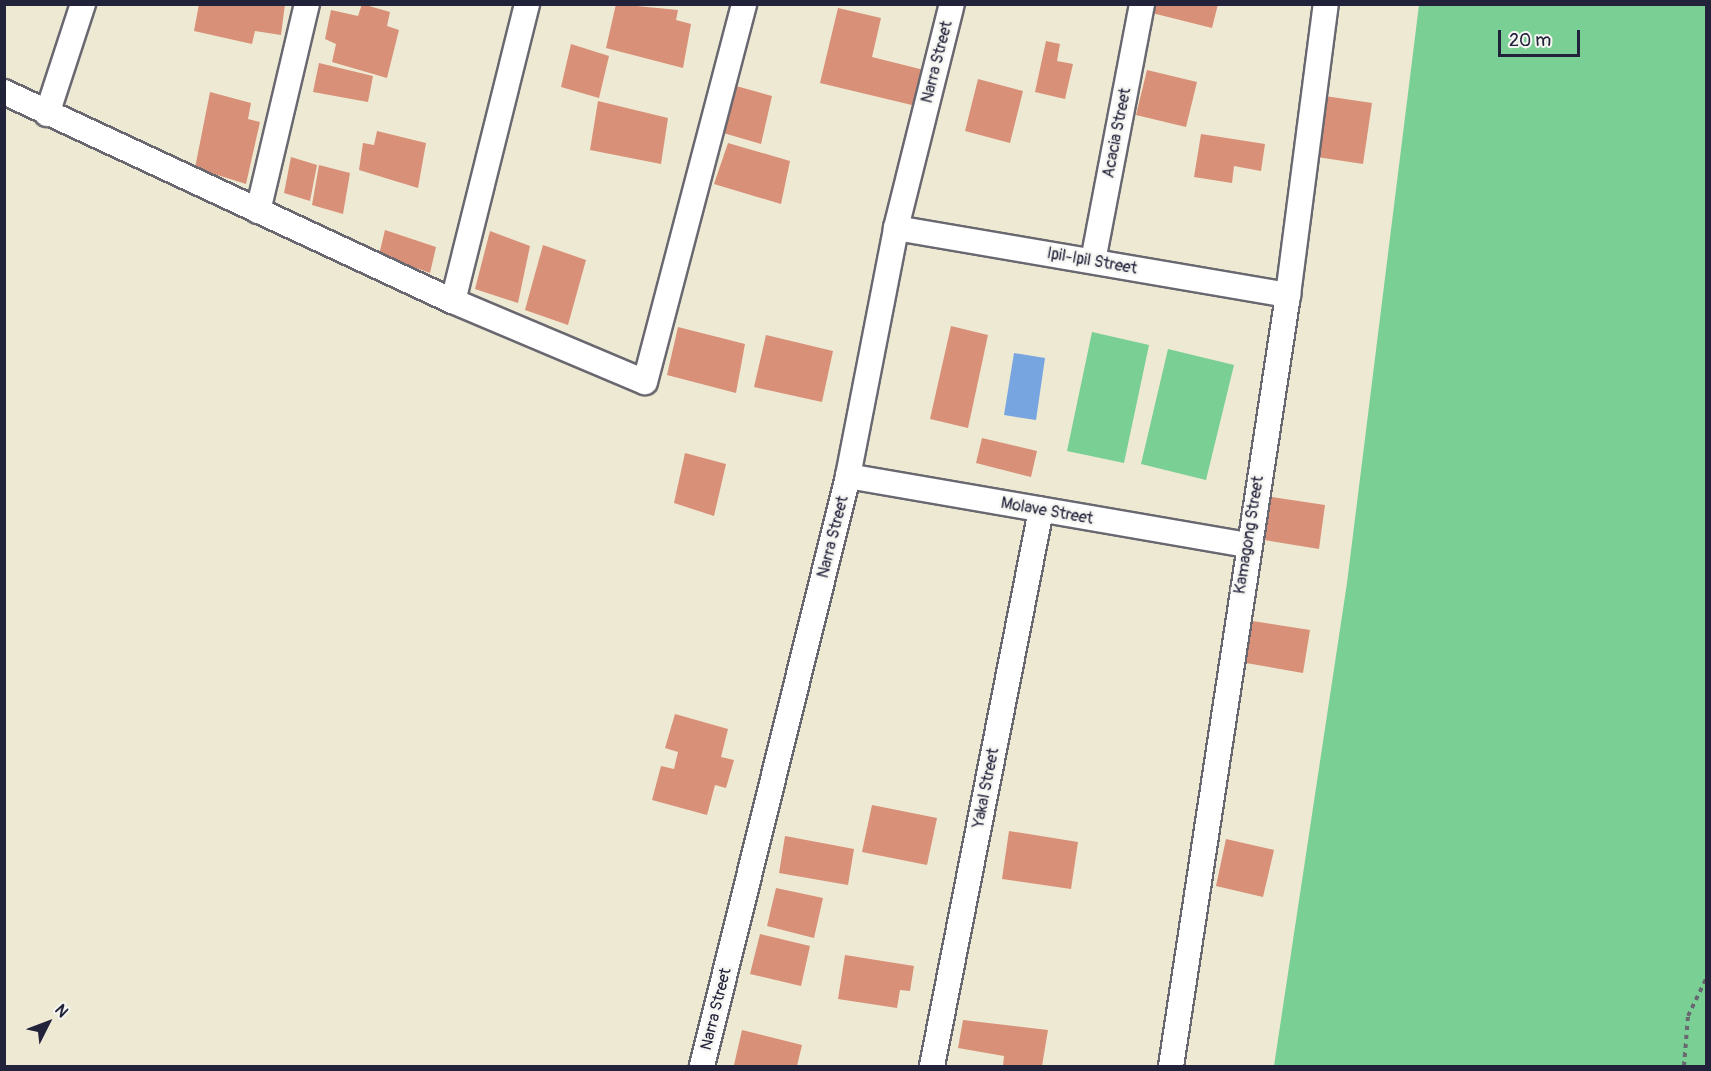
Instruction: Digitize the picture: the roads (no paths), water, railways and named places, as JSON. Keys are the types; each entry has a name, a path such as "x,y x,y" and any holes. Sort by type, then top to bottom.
{"street":[{"path":"47,114 83,4"},
{"path":"258,211 307,4"},
{"path":"453,301 527,4"},
{"path":"4,92 453,301 645,382 744,4"},
{"name":"Narra Street","path":"702,1066 848,476 896,228 952,4"},
{"name":"Acacia Street","path":"1092,261 1142,4"},
{"name":"Kamagong Street","path":"1171,1066 1246,545 1288,295 1326,4"},
{"name":"Ipil-Ipil Street","path":"896,228 1288,295"},
{"name":"Molave Street","path":"848,476 1246,545"},
{"name":"Yakal Street","path":"932,1066 1041,510"}],"water":[{"path":"1014,353 1045,358 1036,420 1004,415"}]}
